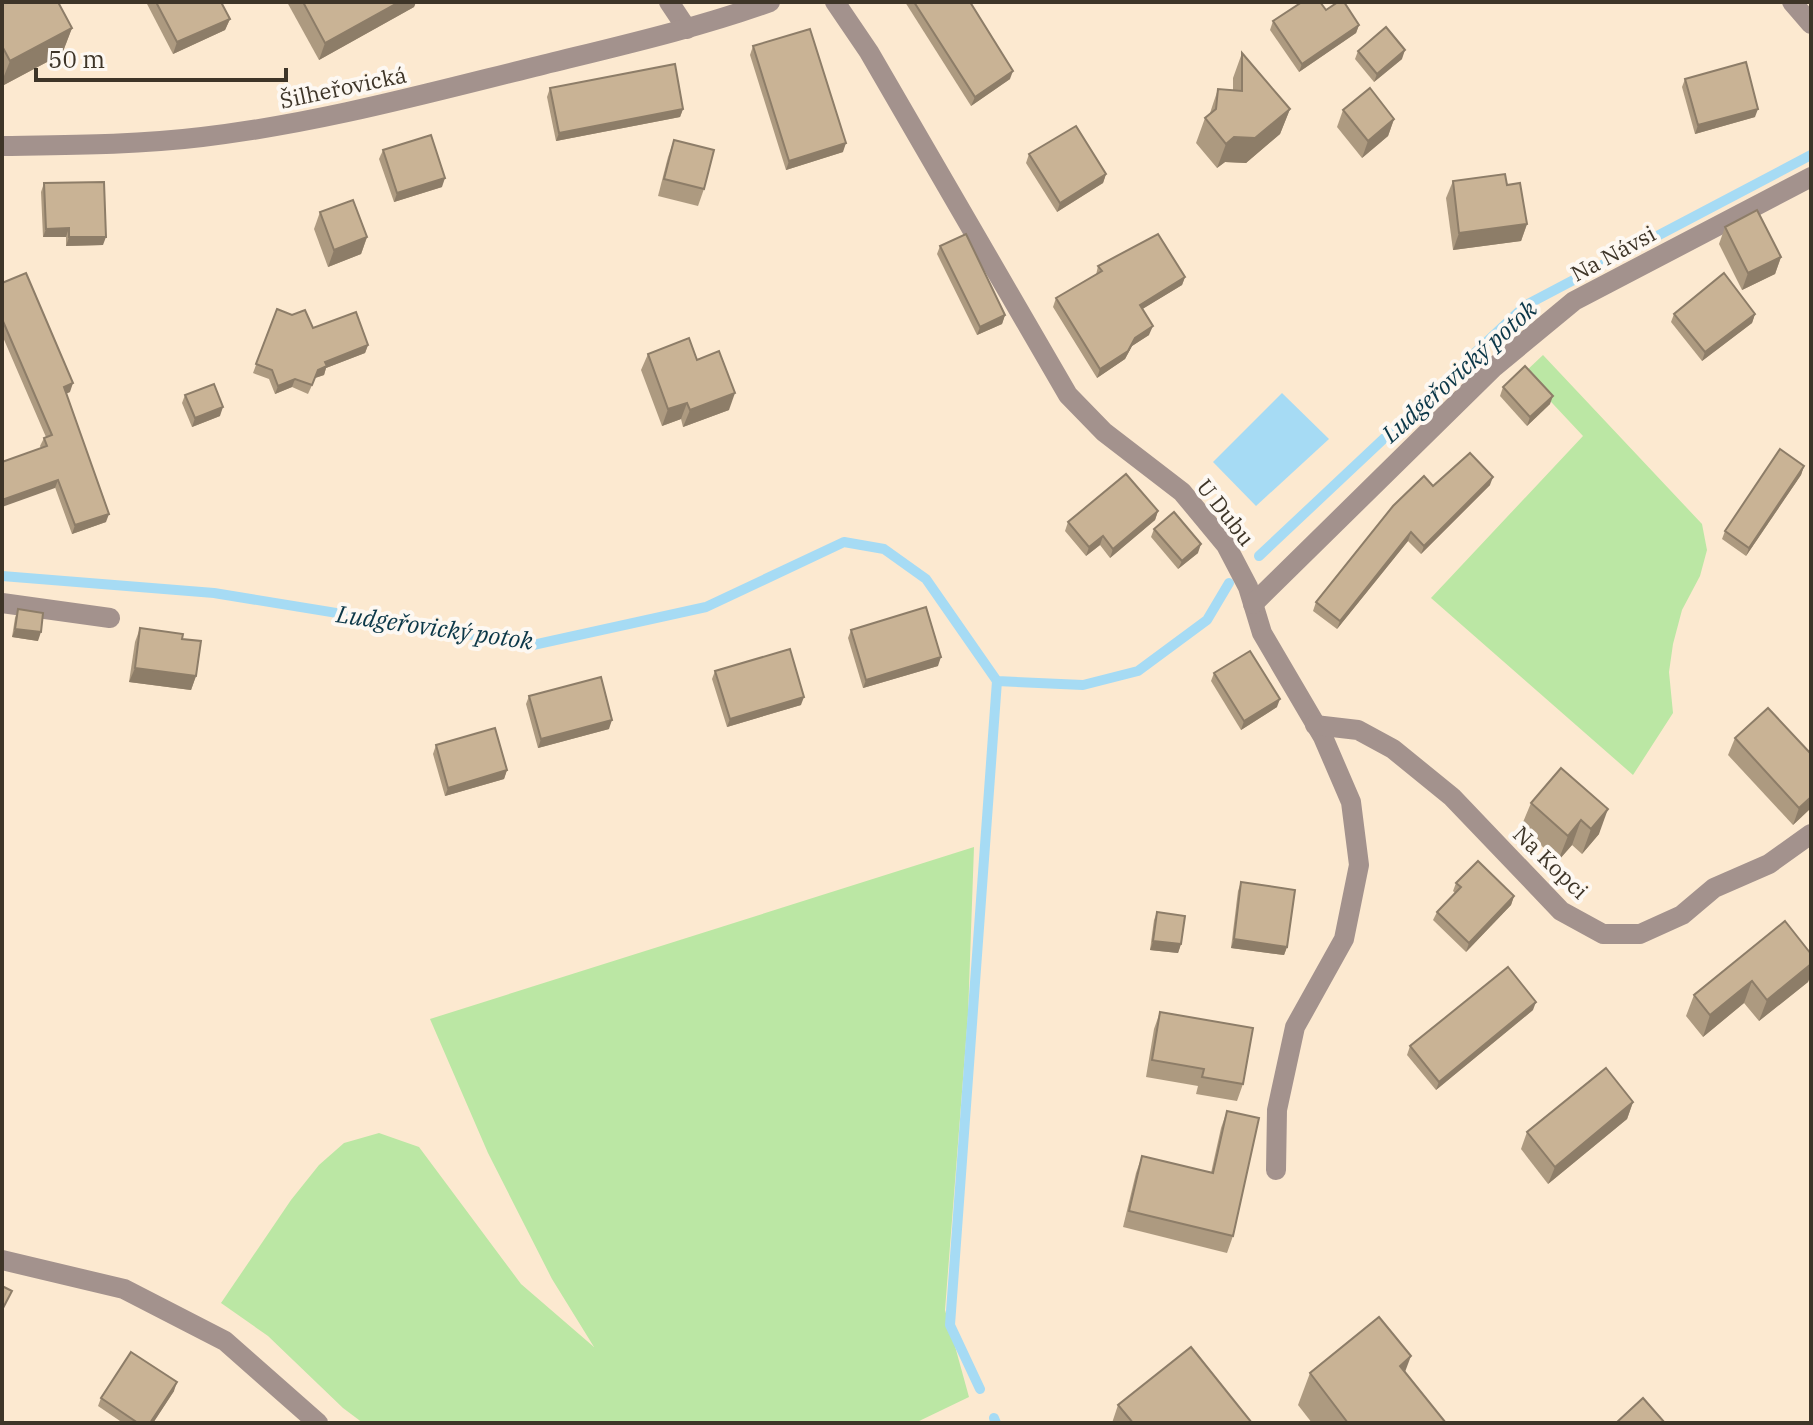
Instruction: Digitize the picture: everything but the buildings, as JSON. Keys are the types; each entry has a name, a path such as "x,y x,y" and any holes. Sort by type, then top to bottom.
{"street":[{"path":"669,2 687,29"},
{"name":"Šilheřovická","path":"2,146 127,144 279,126 371,107 687,29 770,2"},
{"name":"U Dubu","path":"835,2 869,52 1068,395 1104,432 1182,492 1226,545 1248,587 1262,633 1315,725 1351,802 1359,865 1344,939 1295,1027 1277,1110 1276,1170"},
{"path":"1792,2 1811,24"},
{"name":"Na Návsi","path":"1253,604 1493,368 1574,301 1811,177"},
{"path":"2,603 110,618"},
{"name":"Na Kopci","path":"1315,725 1358,730 1393,749 1452,797 1561,911 1603,934 1640,934 1682,915 1714,888 1769,864 1811,834"},
{"path":"2,1260 124,1289 225,1341 318,1423"}],"green space":[{"path":"1543,355 1702,524 1707,550 1700,576 1682,610 1673,644 1669,672 1673,713 1633,775 1431,598 1583,436 1524,373"},
{"path":"974,847 968,1015 945,1310 969,1397 915,1423 363,1423 343,1408 268,1336 221,1303 291,1200 319,1165 344,1143 379,1133 419,1147 521,1284 594,1347 552,1279 488,1153 430,1019"}],"water":[{"path":"1282,393 1329,439 1256,506 1213,462"}],"waterway":[{"name":"Ludgeřovický potok","path":"1259,556 1526,305 1811,155"},
{"name":"Ludgeřovický potok","path":"2,576 214,593 533,645 706,607 844,542 884,549 926,579 997,681 1083,685 1138,671 1207,620 1229,583"},
{"path":"980,1389 950,1325 997,681"},
{"path":"994,1418 996,1423"}]}
